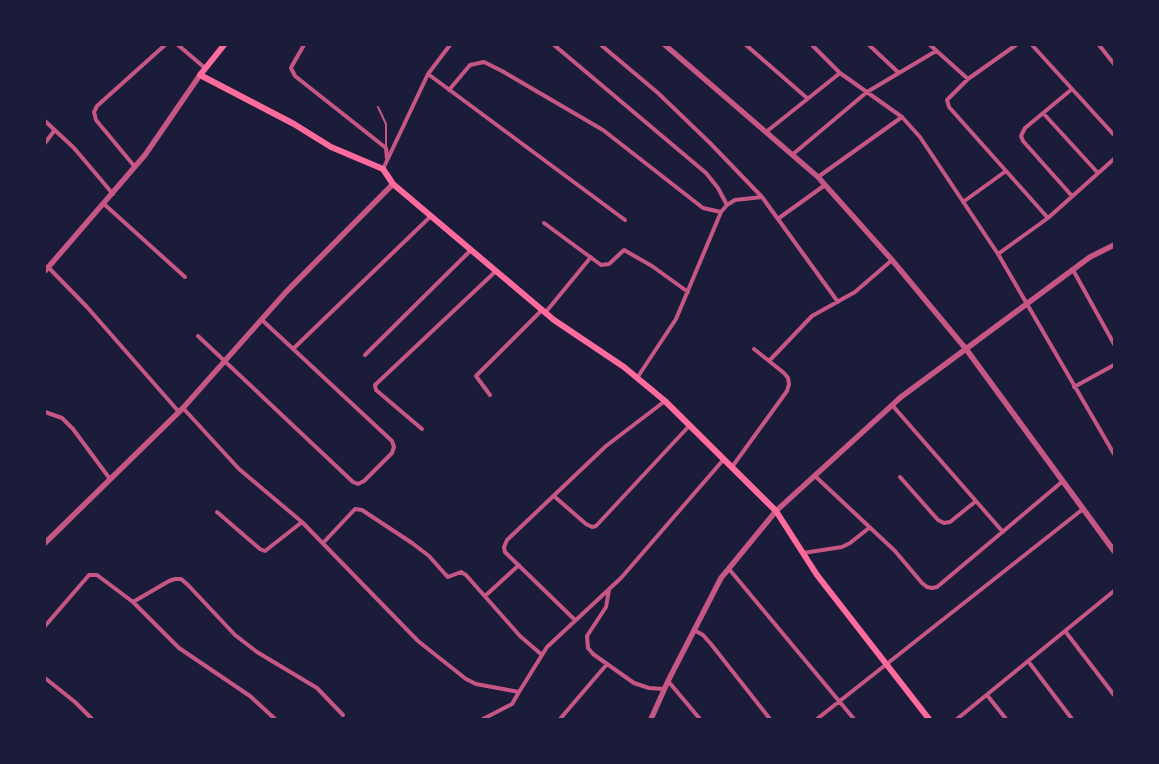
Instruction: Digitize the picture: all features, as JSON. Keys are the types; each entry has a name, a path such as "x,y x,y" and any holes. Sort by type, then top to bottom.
{"main road":[{"path":"224,45 200,75 294,124 331,147 383,169 393,184 543,311 624,366 666,401 776,511 818,575 929,719"}],"street":[{"path":"134,167 96,120 94,112 97,106 165,45"},
{"path":"178,45 205,68"},
{"path":"304,45 291,68 295,76 386,148 387,159"},
{"path":"383,169 428,74 450,45"},
{"path":"554,45 706,173 718,188 727,205"},
{"path":"601,45 658,93 710,143 762,197 779,218 838,302"},
{"path":"666,45 818,177 892,260 966,349 1114,551"},
{"path":"746,45 807,98"},
{"path":"812,45 840,73 902,117 920,137 998,254 1026,305 1114,454"},
{"path":"869,45 899,73"},
{"path":"1016,45 968,79 949,97 947,103 1048,218"},
{"path":"1032,45 1114,135"},
{"path":"1099,45 1114,64"},
{"path":"932,46 968,79"},
{"path":"792,155 868,92 936,51"},
{"path":"449,90 470,65 484,62 603,130 703,208 721,212"},
{"path":"766,132 840,73"},
{"path":"428,74 625,220"},
{"path":"200,75 134,167 47,269 87,307 181,410 239,469 302,522 418,641 466,679 476,684 519,692"},
{"path":"1072,89 1025,128 1021,136 1072,196"},
{"path":"1043,113 1098,173"},
{"path":"818,177 902,117"},
{"path":"45,121 74,148 112,194"},
{"path":"45,143 54,131"},
{"path":"998,254 1048,218 1114,159"},
{"path":"963,202 1006,171"},
{"path":"45,542 181,410 286,292 393,184"},
{"path":"779,218 825,185"},
{"path":"638,378 676,319 721,212 734,200 762,197"},
{"path":"104,204 185,277"},
{"path":"293,349 431,216"},
{"path":"544,223 590,257 605,266 624,250 652,266 688,292"},
{"path":"651,719 664,689 721,578 776,511 892,405 1090,257 1114,245"},
{"path":"365,354 472,250"},
{"path":"490,396 476,376 543,311 590,257"},
{"path":"769,361 812,316 855,292 892,260"},
{"path":"1073,270 1114,344"},
{"path":"422,429 376,390 375,385 496,271"},
{"path":"198,336 353,482 358,484 364,481 392,453 394,447 392,441 262,320"},
{"path":"732,467 787,391 788,378 754,349"},
{"path":"1074,387 1114,365"},
{"path":"575,620 505,552 504,547 507,540 555,497 606,446 666,401"},
{"path":"892,405 1003,532"},
{"path":"45,412 62,418 73,430 110,479"},
{"path":"555,497 586,524 592,527 596,526 690,426"},
{"path":"483,719 512,704 542,655 558,636 610,589 724,459"},
{"path":"815,476 895,551 922,583 927,587 932,588 937,587 1063,481"},
{"path":"900,477 938,520 944,523 950,522 976,501"},
{"path":"817,719 1083,508"},
{"path":"322,543 351,512 358,509 383,523 412,543 429,556 448,577 462,572 466,575 520,636 542,655"},
{"path":"217,512 260,549 265,551 302,522"},
{"path":"803,553 842,547 850,543 869,528"},
{"path":"485,596 519,565"},
{"path":"729,569 854,719"},
{"path":"45,626 89,575 93,574 105,580 133,602 179,648 250,696 275,719"},
{"path":"133,602 175,579 181,580 188,584 235,635 257,652 317,688 343,715"},
{"path":"610,589 606,607 587,636 586,642 593,654 641,686 664,689"},
{"path":"957,719 1114,591"},
{"path":"694,630 710,644 770,719"},
{"path":"1065,631 1114,695"},
{"path":"1028,661 1072,719"},
{"path":"560,719 607,664"},
{"path":"45,678 75,702 92,719"},
{"path":"668,681 700,719"},
{"path":"987,695 1006,719"}],"lane":[{"path":"378,107 386,124 386,148"}]}
